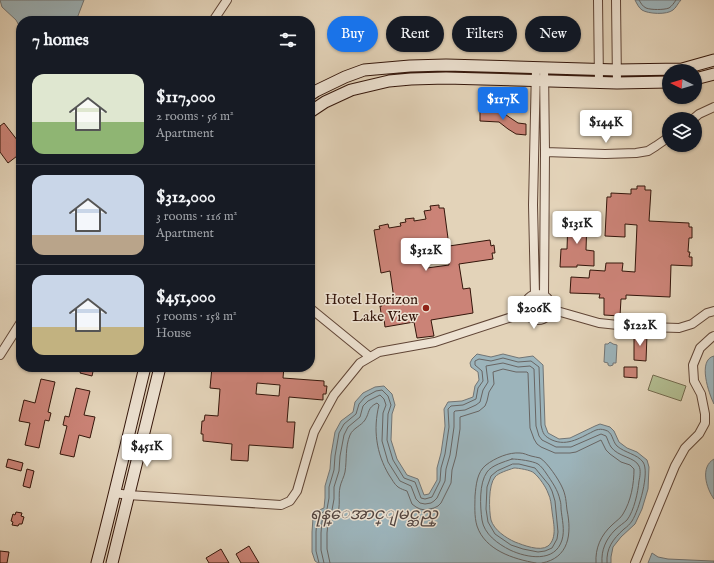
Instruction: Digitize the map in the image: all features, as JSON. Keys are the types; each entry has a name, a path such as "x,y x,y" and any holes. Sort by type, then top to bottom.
{"main road":[{"path":"315,92 364,70 410,66 446,65 617,70 682,68 714,60"},
{"path":"702,77 714,74"},
{"path":"315,109 325,102 351,90 389,81 411,78 617,83 662,82"},
{"path":"97,563 144,372"},
{"path":"112,563 159,372"}],"street":[{"path":"216,16 227,0"},
{"path":"598,0 599,82"},
{"path":"616,0 617,83"},
{"path":"534,295 534,205 540,68"},
{"path":"540,81 545,152 544,296"},
{"path":"702,113 714,107"},
{"path":"545,152 605,154 636,153 648,151 662,142"},
{"path":"534,205 544,205"},
{"path":"540,294 544,296 550,304 548,314 541,320 531,318 527,315 525,310 527,301 534,295 540,294"},
{"path":"550,309 599,323 679,328 692,324 707,313 714,311"},
{"path":"115,493 281,505 290,500 297,491 314,432 334,395 360,362 379,352 435,342 518,315 525,310"},
{"path":"315,312 370,357"},
{"path":"0,355 16,330"},
{"path":"635,563 675,466 685,448 699,434 704,423 705,414 701,394 694,380 692,365 700,348 714,336"}],"green space":[{"path":"653,375 686,386 681,401 648,390"}],"water":[{"path":"0,0 84,0 78,16 16,16 16,20 2,7"},
{"path":"635,0 681,0 670,12 658,13 642,10"},
{"path":"610,342 617,345 616,363 613,363 613,365 610,366 608,363 604,362 605,344"},
{"name":"ရန္ေအာင္ျမင္ဆည္","path":"477,354 491,357 503,354 519,358 533,356 543,365 545,425 548,433 559,439 570,438 600,424 610,427 614,431 619,442 627,448 637,452 647,460 649,467 648,489 642,509 635,524 613,547 611,563 318,563 315,561 312,552 313,518 317,511 324,508 325,486 330,469 335,432 341,421 353,412 355,402 363,393 375,387 384,386 392,394 395,405 392,414 391,440 397,459 407,475 418,479 424,495 429,494 437,480 437,468 445,426 444,409 448,402 462,401 473,397 475,386 479,380 478,372 471,367 470,363","holes":["514,468 527,470 534,473 542,482 549,495 554,534 551,543 545,548 522,545 504,536 491,520 490,498 493,481 498,474"]},
{"path":"714,356 714,404 707,385 705,370 709,359"},
{"path":"714,459 714,499 707,484 706,472 707,467"},
{"path":"652,553 658,557 668,559 714,561 714,563 648,563"}],"building":[{"path":"480,110 502,112 518,123 526,124 526,135 516,134 499,122 480,121"},
{"path":"4,123 16,139 16,157 8,163 0,152 0,126"},
{"path":"637,186 645,186 645,190 651,190 649,221 689,223 689,227 692,227 692,238 689,238 688,252 690,252 689,257 692,257 692,266 671,265 670,297 626,295 626,299 621,299 620,316 604,315 604,298 599,298 600,294 570,293 571,277 589,278 590,270 605,271 606,263 623,263 622,271 635,272 637,225 625,224 625,237 605,236 607,197 611,197 611,193 631,194 631,189 637,189"},
{"path":"439,205 439,208 444,208 449,246 490,240 491,246 494,245 495,253 492,253 493,259 459,264 463,289 470,288 473,313 431,320 434,336 417,338 414,322 385,327 384,319 382,320 380,306 382,306 381,301 394,299 390,271 381,273 374,230 380,229 379,226 388,224 389,228 401,226 400,223 406,222 405,219 414,218 414,221 426,219 424,211 431,210 430,206","holes":["448,254 449,265 427,268 425,257"]},
{"path":"574,215 582,216 582,219 587,219 586,250 594,251 594,266 577,265 577,267 560,267 561,249 567,249 568,219 574,219"},
{"path":"634,334 647,335 646,361 634,360"},
{"path":"624,367 637,367 637,378 624,377"},
{"path":"80,372 93,372 92,376"},
{"path":"212,372 284,372 283,378 324,381 324,386 327,386 326,394 323,394 323,400 289,397 287,422 295,422 293,448 249,445 248,461 231,460 232,444 203,441 203,434 201,434 202,421 204,421 205,415 218,416 220,389 210,388","holes":["257,383 280,385 279,396 256,394"]},
{"path":"41,379 55,382 48,412 51,413 49,421 45,420 39,448 25,445 30,423 19,421 24,400 35,403"},
{"path":"76,388 90,391 84,415 95,417 90,438 79,435 74,457 60,454 67,426 63,425 65,416 69,417"},
{"path":"8,459 23,463 21,471 6,467"},
{"path":"27,469 34,471 30,488 23,486"},
{"path":"16,512 22,513 21,516 24,517 22,524 19,524 18,526 12,525 13,522 11,521 13,514 15,515"},
{"path":"249,546 259,563 241,563 236,554"},
{"path":"221,549 229,563 209,563 206,558"},
{"path":"0,551 9,552 7,563 0,563"}],"place":[{"name":"Hotel Horizon Lake View","path":"426,308"}]}
